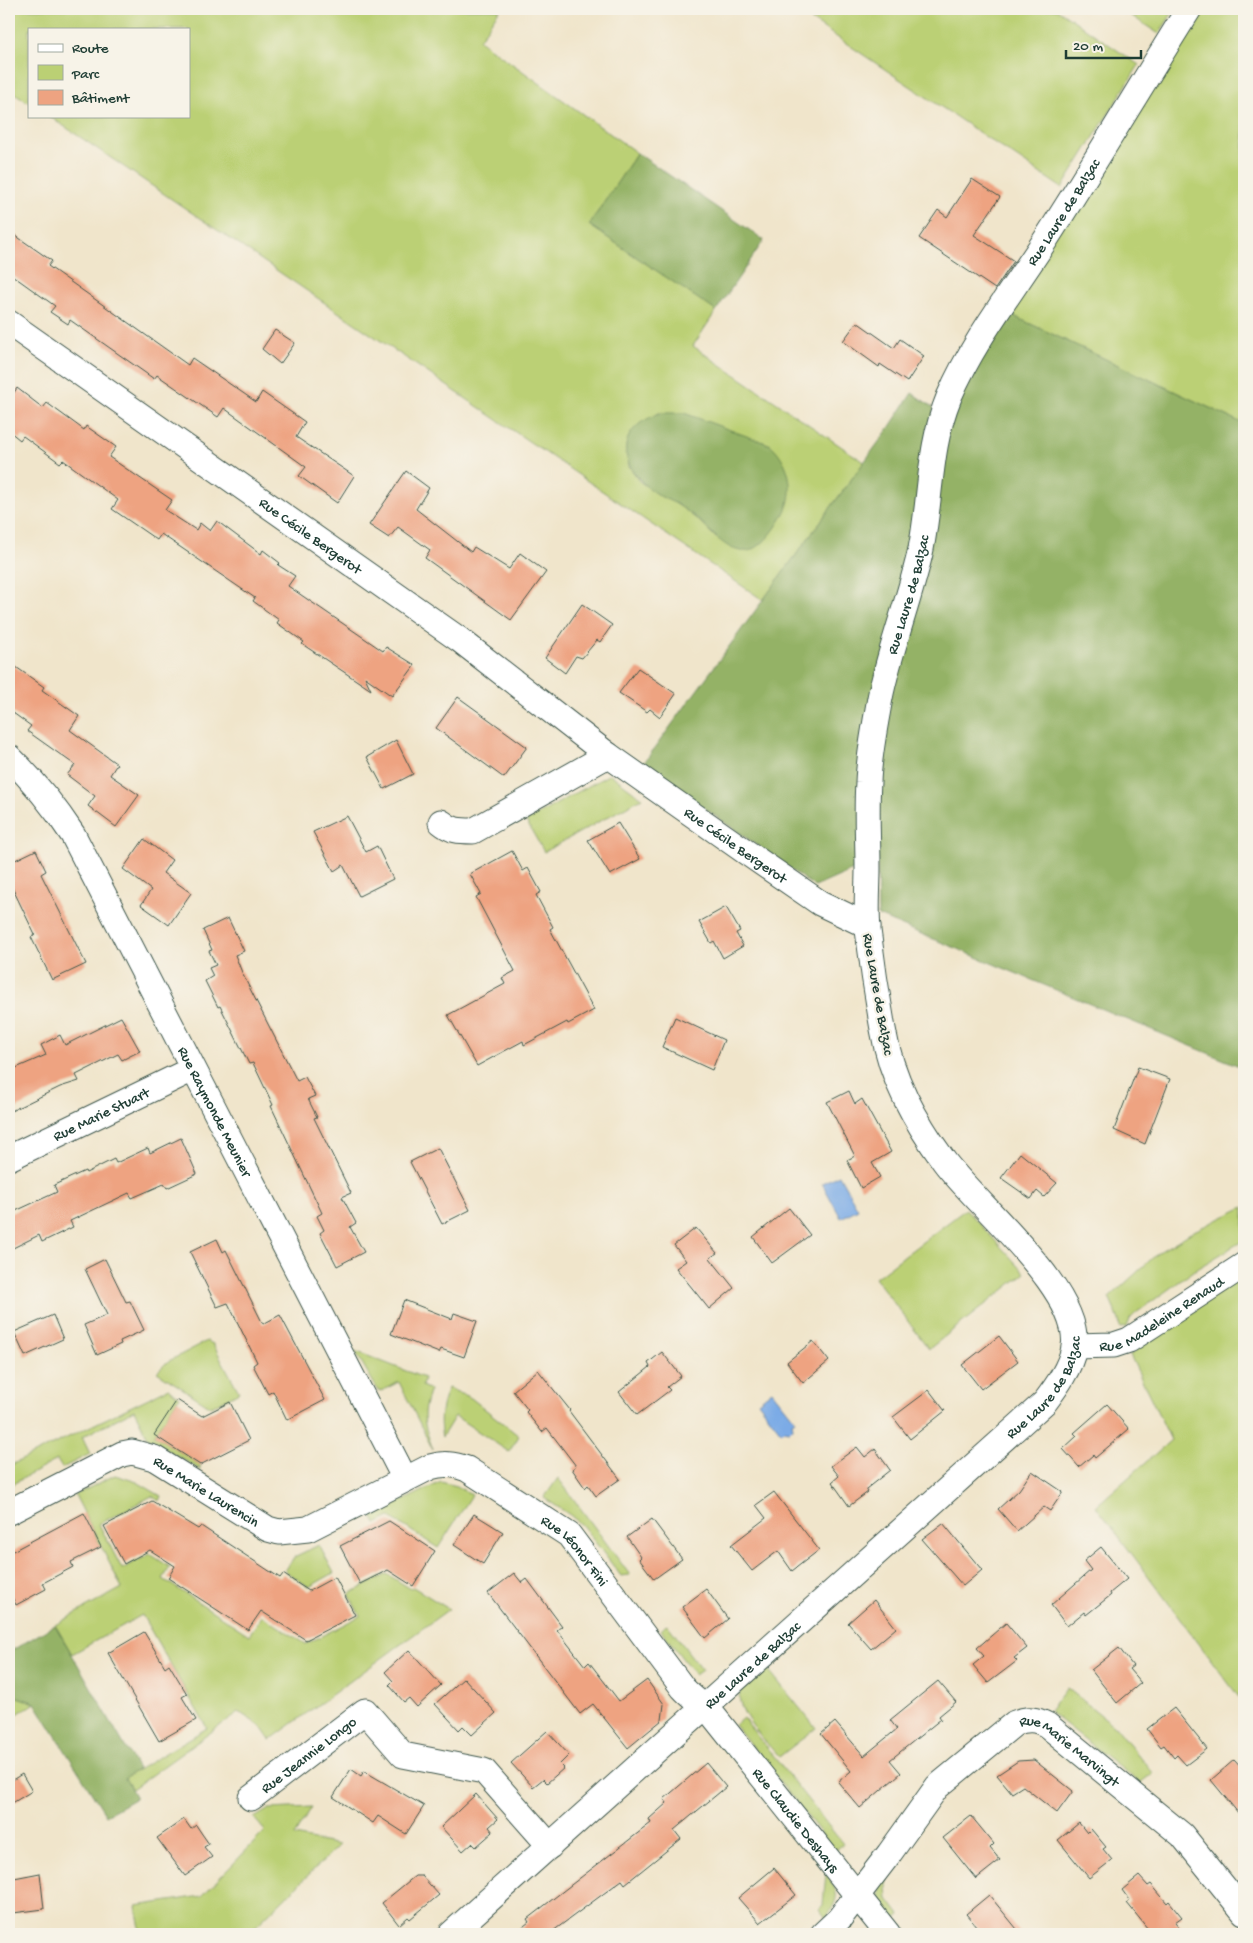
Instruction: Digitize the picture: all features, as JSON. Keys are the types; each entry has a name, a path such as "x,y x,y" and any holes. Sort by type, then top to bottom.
{"street":[{"name":"Rue Laure de Balzac","path":"451,1934 1045,1402 1060,1382 1074,1346 1069,1317 1059,1293 1046,1275 969,1192 945,1162 905,1098 892,1068 883,1034 868,926 868,780 881,694 920,554 928,514 931,468 936,441 948,400 966,361 1049,233 1189,9"},
{"name":"Rue Cécile Bergerot","path":"9,323 460,640 608,755 820,903 868,926"},
{"path":"441,822 457,832 473,831 608,755"},
{"name":"Rue Raymonde Meunier","path":"9,757 40,788 73,835 405,1479"},
{"name":"Rue Marie Stuart","path":"9,1158 193,1069"},
{"name":"Rue Madeleine Renaud","path":"1074,1346 1114,1345 1129,1340 1244,1265"},
{"name":"Rue Marie Laurencin","path":"9,1512 122,1454 132,1452 154,1458 268,1529 279,1532 308,1529 405,1479"},
{"name":"Rue Léonor Fini","path":"405,1479 430,1467 445,1463 454,1464 467,1469 569,1535 683,1688 694,1700 704,1706"},
{"name":"Rue Claudie Deshays","path":"704,1706 858,1894 888,1934"},
{"name":"Rue Jeannie Longo","path":"251,1798 365,1711 403,1755 484,1772 550,1846"},
{"name":"Rue Marie Marvingt","path":"858,1894 937,1787 1015,1723 1032,1719 1047,1726 1172,1826 1193,1846 1244,1912"},
{"path":"823,1934 839,1919 858,1894"}],"green space":[{"path":"9,9 500,9 479,40 637,153 589,225 716,311 693,346 864,462 763,600 52,118 190,118 190,28 28,28 28,102 9,89","holes":["758,440 771,445 776,527 761,544 747,551 716,538 699,521 677,504 657,494 639,481 629,466 626,449"]},
{"path":"795,9 1057,9 1139,65 1062,188"},
{"path":"1121,9 1175,9 1159,34"},
{"path":"1197,9 1244,9 1244,424 1005,312"},
{"path":"637,153 764,240 716,311 589,225"},
{"path":"1005,312 1244,424 1244,1068 878,916 876,762 945,423"},
{"path":"912,393 934,408 862,866 815,887 643,764 889,428"},
{"path":"659,413 684,413 771,445 777,451 788,472 790,496 786,510 777,525 760,545 747,551 733,549 715,536 695,517 678,505 655,493 638,478 628,460 627,440 632,431 642,422"},
{"path":"610,774 642,798 544,852 526,821"},
{"path":"1244,1207 1244,1240 1198,1268 1136,1313 1130,1319 1127,1327 1120,1328 1119,1320 1109,1298 1159,1252 1194,1231"},
{"path":"966,1209 1025,1273 929,1349 875,1278"},
{"path":"1244,1276 1244,1704 1096,1506 1171,1440 1130,1355 1209,1297"},
{"path":"207,1341 213,1344 239,1392 211,1407 157,1372 167,1362"},
{"path":"355,1351 424,1378 422,1386 430,1390 425,1407 424,1420 433,1450 399,1382 379,1392"},
{"path":"169,1388 179,1397 154,1435 200,1465 200,1470 148,1438 134,1410 82,1437 90,1454 62,1468 57,1460 9,1486 9,1466"},
{"path":"448,1388 471,1398 519,1436 509,1452 455,1416 442,1437 441,1412"},
{"path":"115,1475 137,1482 161,1496 159,1501 152,1496 99,1524 122,1569 150,1554 170,1567 163,1579 249,1635 262,1616 306,1644 360,1616 349,1594 387,1574 449,1609 270,1740 260,1726 239,1712 132,1789 124,1778 207,1728 142,1615 72,1654 55,1625 122,1588 75,1495"},
{"path":"558,1478 630,1575 621,1576 582,1525 544,1498"},
{"path":"441,1482 457,1486 472,1495 438,1548 390,1517 376,1524 372,1516"},
{"path":"319,1545 334,1573 309,1587 285,1571 294,1557"},
{"path":"667,1624 702,1670 695,1675 661,1630"},
{"path":"55,1625 138,1769 125,1778 136,1798 106,1815 35,1703 9,1694 9,1652"},
{"path":"767,1668 816,1728 779,1757 752,1725 741,1706 739,1698 741,1691"},
{"path":"1067,1688 1115,1726 1153,1773 1140,1783 1049,1711"},
{"path":"9,1694 35,1703 9,1719"},
{"path":"743,1718 843,1844 835,1851 735,1725"},
{"path":"312,1807 294,1836 339,1845 251,1931 246,1934 141,1934 136,1906 202,1896 265,1831 254,1818 269,1809"},
{"path":"826,1873 835,1890 836,1900 826,1918 819,1909 823,1905"},
{"path":"886,1873 888,1899 900,1915 891,1922 880,1898 881,1886"}],"water":[{"path":"839,1175 858,1209 841,1218 822,1183"},
{"path":"772,1391 795,1420 792,1422 793,1428 790,1431 783,1430 781,1432 758,1402"}],"building":[{"path":"972,179 1000,197 974,235 1014,261 995,289 919,238 938,210 947,217"},
{"path":"9,231 52,261 48,266 188,365 192,358 256,402 262,392 305,422 296,437 354,476 337,503 299,476 306,467 224,408 218,417 157,375 154,379 70,320 68,324 50,312 55,306 9,273"},
{"path":"857,322 894,348 900,339 924,356 907,382 880,364 879,367 843,341"},
{"path":"275,330 295,343 280,364 262,349"},
{"path":"17,388 43,408 47,403 84,430 86,426 116,447 109,457 172,500 165,510 196,530 200,523 210,531 217,521 261,554 263,550 280,563 278,565 295,576 288,586 383,651 386,647 415,665 392,696 365,677 371,690 302,644 304,642 277,623 279,620 253,601 255,598 161,534 157,540 112,509 118,500 63,460 60,463 23,436 20,440 9,431 9,400"},
{"path":"406,471 429,488 416,509 471,552 474,547 509,569 520,553 546,572 511,620 425,558 430,550 398,527 389,538 369,525"},
{"path":"582,604 612,625 600,642 597,640 582,658 576,656 565,673 545,658"},
{"path":"9,662 44,687 42,690 79,716 70,730 117,764 110,775 139,795 116,827 88,806 95,796 67,775 75,765 27,731 31,726 9,710"},
{"path":"638,668 676,694 660,717 650,709 647,712 619,693"},
{"path":"458,697 527,747 504,778 436,728"},
{"path":"396,740 413,774 384,789 367,757"},
{"path":"347,816 366,852 377,846 393,879 359,896 343,865 334,871 313,832"},
{"path":"618,823 640,859 610,875 588,840"},
{"path":"144,839 172,860 163,873 191,893 169,925 141,905 151,890 123,869"},
{"path":"36,850 46,871 41,874 86,964 52,980 31,937 35,935 9,881 9,863"},
{"path":"512,851 523,871 528,868 541,892 536,895 553,927 550,929 594,1010 524,1045 523,1041 477,1066 448,1015 505,984 502,978 515,971 476,897 481,894 470,874"},
{"path":"726,907 740,931 736,933 743,946 723,958 714,941 711,943 699,922"},
{"path":"228,918 244,951 235,955 243,975 297,1081 305,1077 315,1096 308,1099 317,1117 314,1118 351,1193 342,1197 356,1223 350,1227 364,1252 337,1266 320,1233 324,1230 317,1216 322,1213 271,1106 273,1105 253,1063 249,1064 220,1006 218,1007 205,981 213,976 209,968 216,965 209,951 212,950 203,930"},
{"path":"121,1017 140,1051 122,1060 118,1054 76,1075 79,1081 60,1087 9,1112 9,1071 46,1055 41,1045 60,1035 65,1045"},
{"path":"675,1017 724,1040 712,1070 662,1047"},
{"path":"1138,1067 1170,1079 1145,1144 1114,1130"},
{"path":"849,1091 855,1104 862,1099 891,1152 872,1163 880,1177 861,1188 847,1160 855,1156 827,1102"},
{"path":"181,1138 197,1174 167,1188 164,1184 132,1198 129,1193 70,1221 73,1227 42,1242 39,1235 9,1250 9,1214 57,1192 54,1185 85,1171 86,1173 114,1159 116,1163 148,1148 150,1153"},
{"path":"438,1148 470,1210 442,1224 410,1162"},
{"path":"1020,1153 1057,1183 1044,1197 1037,1191 1031,1199 1001,1178"},
{"path":"789,1208 810,1235 772,1263 753,1237"},
{"path":"696,1228 717,1253 710,1258 734,1288 709,1309 676,1268 686,1261 674,1245"},
{"path":"217,1239 223,1252 226,1250 263,1324 280,1315 325,1400 287,1420 273,1391 268,1394 253,1365 257,1362 228,1303 217,1307 190,1252"},
{"path":"105,1259 126,1302 130,1301 144,1330 120,1341 121,1344 97,1355 84,1325 107,1315 85,1269"},
{"path":"404,1300 452,1319 454,1313 477,1321 464,1357 441,1349 439,1353 391,1334"},
{"path":"53,1315 63,1339 25,1356 14,1332"},
{"path":"999,1336 1018,1361 981,1389 962,1365"},
{"path":"813,1341 829,1361 803,1383 787,1362"},
{"path":"662,1352 681,1376 667,1387 670,1390 637,1415 619,1392 650,1367 648,1363"},
{"path":"538,1370 570,1410 620,1479 596,1496 588,1485 585,1488 572,1469 576,1466 547,1428 542,1432 526,1412 528,1410 513,1391"},
{"path":"929,1390 945,1411 910,1439 893,1417"},
{"path":"177,1400 202,1416 230,1402 249,1440 200,1465 154,1435"},
{"path":"1107,1404 1129,1429 1095,1458 1093,1455 1079,1467 1063,1449 1077,1436 1074,1433"},
{"path":"857,1447 865,1457 875,1449 890,1470 866,1489 868,1492 849,1506 832,1482 839,1476 831,1466"},
{"path":"1032,1471 1063,1492 1050,1511 1044,1507 1017,1531 998,1509 1019,1490"},
{"path":"774,1492 819,1550 792,1571 778,1551 752,1571 731,1545 766,1518 756,1505"},
{"path":"152,1501 198,1529 201,1526 280,1578 283,1574 309,1591 335,1577 355,1615 306,1640 261,1611 248,1630 168,1578 175,1566 150,1550 124,1564 104,1526"},
{"path":"84,1513 101,1547 71,1562 73,1567 43,1583 46,1589 16,1605 9,1591 9,1553"},
{"path":"474,1514 503,1532 483,1564 454,1545"},
{"path":"652,1519 682,1559 654,1579 639,1559 641,1557 627,1537"},
{"path":"389,1521 435,1551 413,1586 388,1570 360,1584 340,1546"},
{"path":"943,1523 982,1570 963,1586 922,1539"},
{"path":"1101,1547 1127,1579 1086,1615 1084,1612 1067,1626 1051,1605 1091,1570 1084,1561"},
{"path":"514,1573 522,1583 527,1579 562,1626 557,1630 585,1666 589,1662 619,1701 647,1680 664,1704 662,1720 628,1748 593,1704 580,1714 488,1593"},
{"path":"706,1589 728,1619 705,1638 682,1607"},
{"path":"874,1600 896,1628 871,1649 848,1623"},
{"path":"1006,1623 1027,1648 1014,1658 1017,1661 988,1683 973,1665 984,1656 977,1648"},
{"path":"144,1632 165,1667 169,1664 187,1694 182,1697 196,1720 159,1741 108,1653"},
{"path":"1119,1648 1133,1666 1129,1669 1141,1683 1117,1703 1091,1670"},
{"path":"409,1650 441,1685 417,1707 409,1698 404,1702 389,1685 393,1681 385,1672"},
{"path":"464,1678 496,1713 472,1735 463,1726 459,1730 435,1704"},
{"path":"938,1681 956,1702 939,1716 941,1719 890,1760 901,1773 860,1808 838,1782 851,1771 821,1734 835,1722 864,1756 897,1729 890,1720"},
{"path":"1174,1708 1207,1749 1186,1765 1177,1755 1174,1758 1164,1745 1161,1747 1147,1729"},
{"path":"547,1731 569,1755 560,1764 564,1768 547,1783 543,1779 533,1787 511,1763"},
{"path":"1034,1760 1073,1791 1057,1813 1023,1786 1012,1793 997,1775 1018,1761"},
{"path":"1234,1760 1244,1771 1244,1820 1211,1780"},
{"path":"706,1763 726,1787 674,1830 681,1839 625,1884 622,1880 549,1934 514,1934 529,1922 527,1919 651,1823 649,1819 667,1803 664,1799"},
{"path":"351,1769 361,1776 364,1771 424,1806 406,1834 378,1816 373,1823 333,1797"},
{"path":"22,1774 32,1791 9,1805 9,1782"},
{"path":"476,1794 498,1819 489,1827 493,1832 476,1847 472,1843 463,1851 441,1827"},
{"path":"971,1816 994,1844 990,1848 1000,1860 976,1879 943,1838"},
{"path":"184,1819 191,1829 196,1825 209,1844 204,1847 212,1857 185,1876 157,1838"},
{"path":"1079,1823 1087,1833 1091,1829 1106,1847 1103,1849 1112,1860 1089,1878 1058,1840"},
{"path":"774,1868 796,1895 760,1923 738,1898"},
{"path":"40,1873 44,1909 13,1913 9,1879"},
{"path":"415,1876 422,1876 439,1895 410,1919 408,1917 399,1925 382,1903"},
{"path":"1139,1876 1148,1886 1151,1884 1167,1903 1169,1901 1182,1917 1175,1922 1185,1934 1152,1934 1127,1903 1130,1901 1122,1890"},
{"path":"989,1895 1021,1934 983,1934 966,1914"}]}
